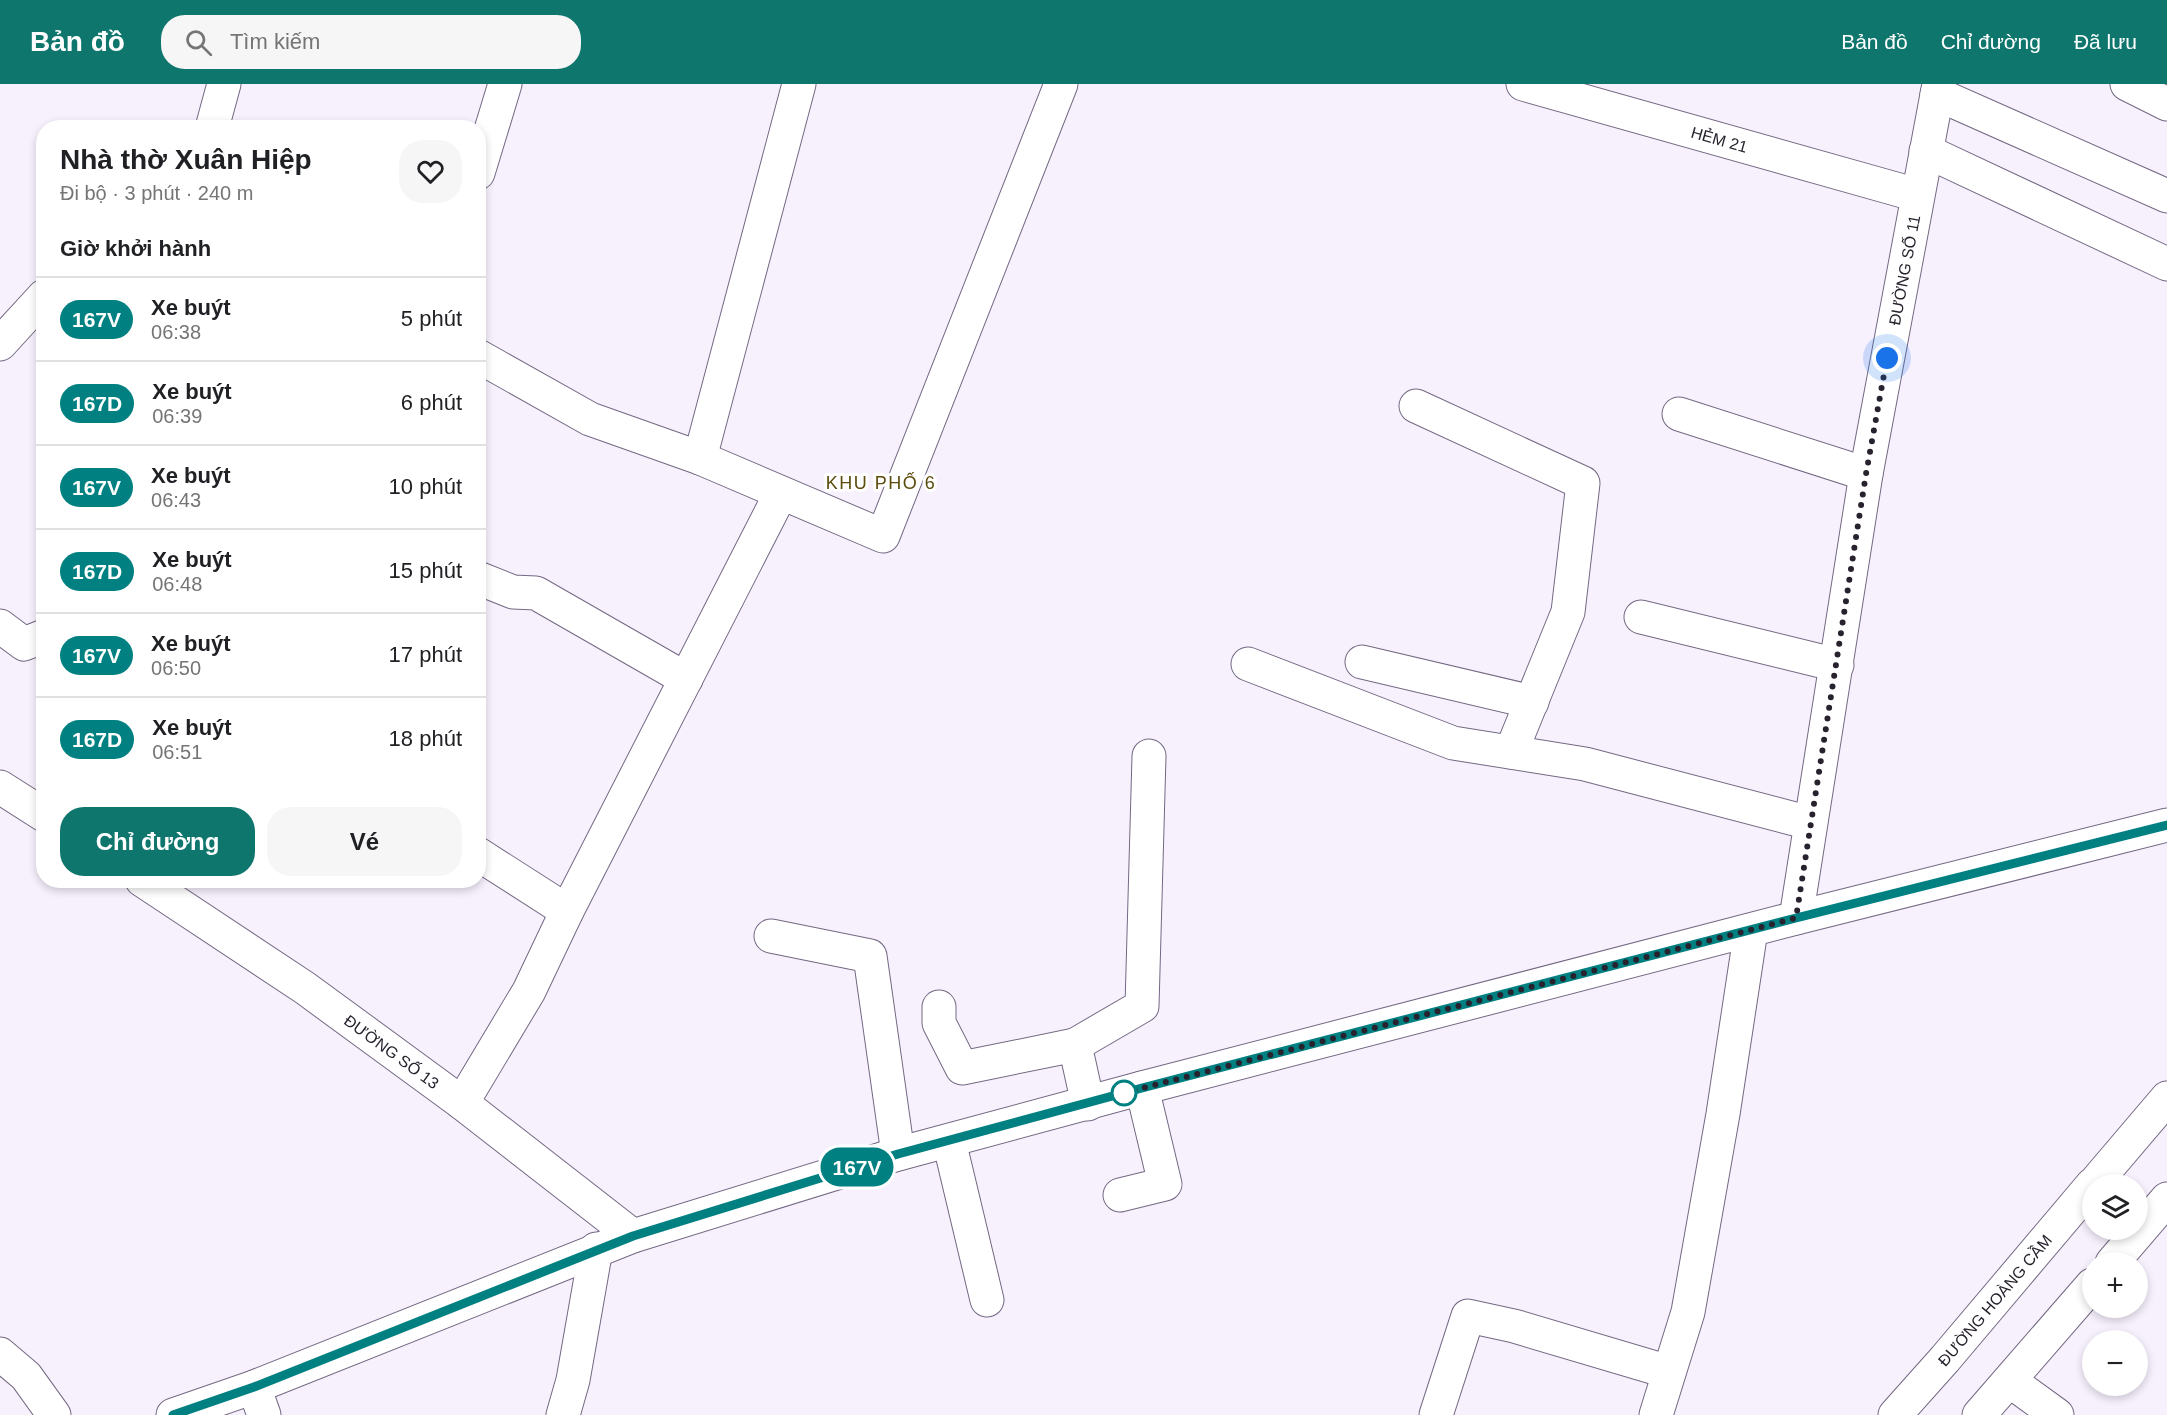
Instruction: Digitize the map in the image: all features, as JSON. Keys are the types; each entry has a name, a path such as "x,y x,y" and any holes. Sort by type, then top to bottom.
{"street":[{"path":"214,120 224,84"},
{"path":"486,147 505,84"},
{"path":"700,458 799,84"},
{"path":"486,360 590,418 700,458 882,536 1061,84"},
{"name":"HẺM 21","path":"1523,84 1917,195"},
{"path":"2127,84 2167,104"},
{"path":"1938,89 2167,195"},
{"name":"ĐƯỜNG SỐ 11","path":"1796,918 1866,474 1938,89"},
{"path":"1926,151 2167,264"},
{"path":"0,345 36,305"},
{"path":"1416,406 1583,483 1568,612 1511,752"},
{"path":"1679,414 1866,474"},
{"path":"462,1103 529,991 567,911 781,493"},
{"path":"486,581 513,592 536,593 686,679"},
{"path":"1641,617 1837,664"},
{"path":"0,626 24,644 36,639"},
{"path":"1362,662 1532,702"},
{"path":"1248,664 1453,743 1585,764 1810,824"},
{"path":"939,1007 939,1023 962,1068 1075,1045 1142,1006 1149,756"},
{"path":"5,800 36,812"},
{"path":"173,1415 259,1401 596,1249 898,1154 1142,1088 1796,918 2167,825"},
{"path":"486,859 567,911"},
{"name":"ĐƯỜNG SỐ 13","path":"154,888 305,988 462,1103 633,1236"},
{"path":"1656,1415 1688,1312 1724,1114 1751,930"},
{"path":"771,936 870,956 898,1154"},
{"path":"1075,1045 1088,1104"},
{"path":"1120,1195 1165,1184 1142,1088"},
{"name":"ĐƯỜNG HOÀNG CẦM","path":"2102,1174 2167,1098"},
{"path":"949,1141 987,1300"},
{"name":"ĐƯỜNG HOÀNG CẦM","path":"1895,1415 2082,1198"},
{"path":"2121,1252 2167,1199"},
{"path":"563,1415 573,1380 596,1249"},
{"path":"1979,1415 2082,1298"},
{"path":"1436,1415 1468,1316 1514,1326 1669,1372"},
{"path":"0,1354 26,1376 54,1415"},
{"path":"2010,1381 2056,1415"}],"bus line":[{"name":"167V","path":"173,1415 254,1387 633,1236 898,1154 1142,1088 1796,918 2167,825"}],"district":[{"name":"KHU PHỐ 6","path":"881,483"}],"route":[{"path":"1124,1093 1796,918 1866,474 1887,358"}]}
